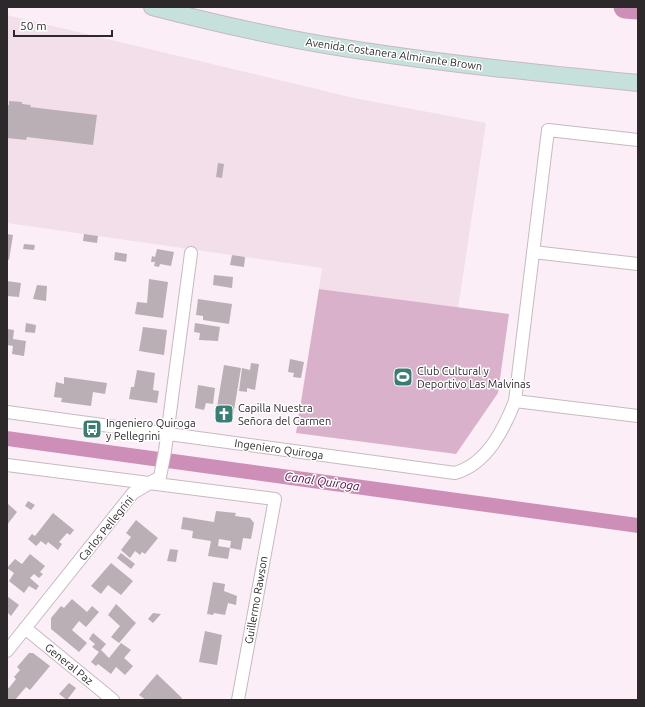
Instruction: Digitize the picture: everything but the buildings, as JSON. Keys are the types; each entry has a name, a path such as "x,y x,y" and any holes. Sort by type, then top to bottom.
{"main road":[{"name":"Avenida Costanera Almirante Brown","path":"152,7 223,25 369,52 478,66 638,83"}],"street":[{"name":"Ingeniero Quiroga","path":"7,412 455,473 470,467 482,457 503,428 515,400 548,130 638,140"},
{"path":"533,252 638,264"},
{"name":"Carlos Pellegrini","path":"7,651 133,493 160,477 165,451 191,253"},
{"path":"515,400 638,416"},
{"path":"7,464 149,483"},
{"name":"Guillermo Rawson","path":"149,483 274,499 238,700"},
{"name":"General Paz","path":"26,628 113,700"}],"shaded area":[{"path":"7,15 354,98 486,123 458,308 319,289 322,268 7,223"},
{"name":"Club Cultural y Deportivo Las Malvinas","path":"319,289 509,314 498,393 456,454 296,433"}],"water":[{"name":"Canal Quiroga","path":"7,431 638,518 638,533 7,446"}],"waterway":[{"path":"625,7 638,8"}],"place":[{"name":"Club Cultural y Deportivo Las Malvinas","path":"403,377"},
{"name":"Capilla Nuestra Señora del Carmen","path":"224,414"},
{"name":"Ingeniero Quiroga y Pellegrini","path":"92,429"}]}
